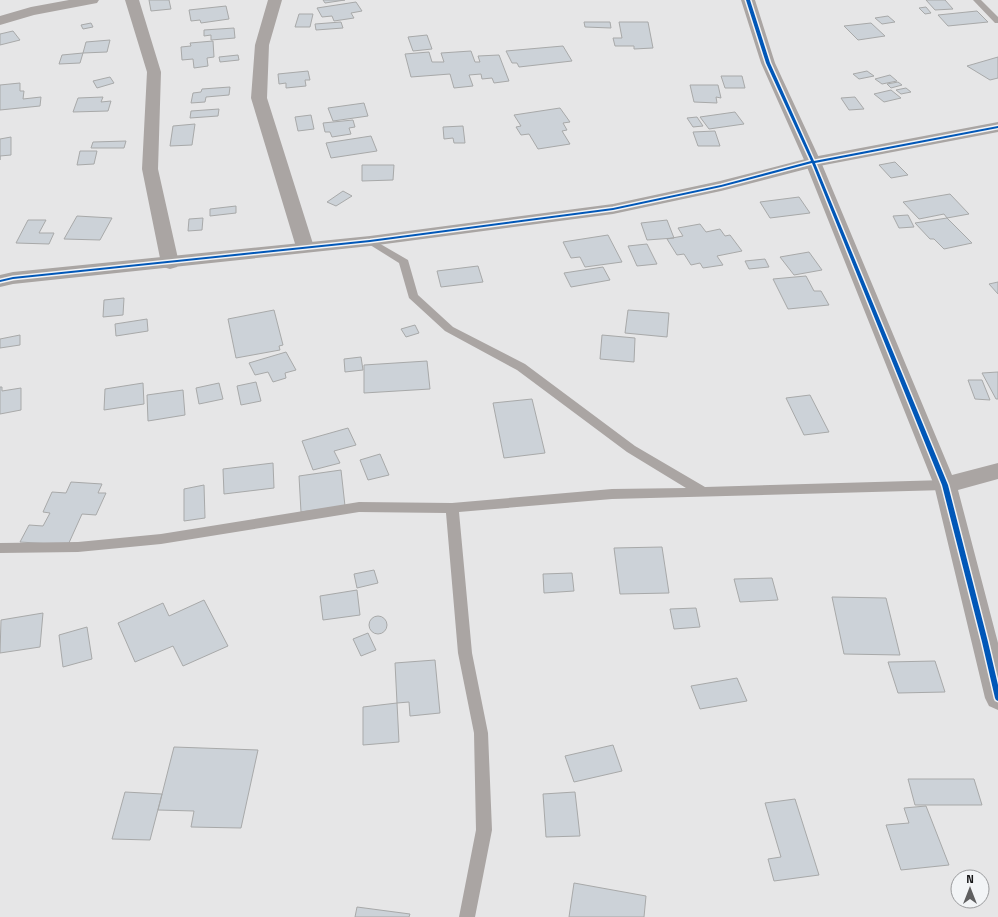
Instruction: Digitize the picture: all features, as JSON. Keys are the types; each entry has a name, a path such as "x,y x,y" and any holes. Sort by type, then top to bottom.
{"street":[{"path":"0,21 38,10 92,0"},
{"path":"132,0 154,72 150,169 170,263"},
{"path":"275,0 262,45 259,98 305,247"},
{"path":"748,0 768,63 813,162 945,486 986,642 998,698"},
{"path":"0,281 13,278 170,263 305,247 370,242 613,209 721,186 813,162 998,127"},
{"path":"945,486 998,470"}],"lane":[{"path":"977,0 998,21"},
{"path":"370,242 404,262 413,296 449,329 521,367 631,449 703,492"},
{"path":"0,548 78,547 161,539 359,507 452,508 612,494 945,486"},
{"path":"452,508 465,653 481,740 484,830 467,917"}],"building":[{"path":"149,0 169,0 171,9 151,11"},
{"path":"323,0 345,0 325,3"},
{"path":"926,0 945,0 953,9 935,10"},
{"path":"356,2 362,11 351,13 354,18 334,21 332,16 322,17 317,8"},
{"path":"226,6 229,19 201,23 200,20 191,21 189,10"},
{"path":"926,7 931,13 925,14 919,8"},
{"path":"977,11 988,22 948,26 938,15"},
{"path":"299,14 313,14 310,27 295,27"},
{"path":"888,16 895,22 882,24 875,18"},
{"path":"341,22 343,28 316,30 315,24"},
{"path":"584,22 610,22 611,28 585,27"},
{"path":"619,22 648,22 653,48 634,49 634,46 615,46 613,38 622,38"},
{"path":"91,23 93,27 83,29 81,25"},
{"path":"871,23 885,36 858,40 844,26"},
{"path":"234,28 235,38 211,40 211,35 204,36 204,30"},
{"path":"13,31 20,40 0,45 0,34"},
{"path":"427,35 432,49 413,51 408,37"},
{"path":"110,40 107,52 83,53 86,42"},
{"path":"213,41 214,57 207,58 208,66 194,68 193,59 182,60 181,47 191,46 190,43"},
{"path":"563,46 572,61 519,67 517,63 512,63 506,51"},
{"path":"471,51 475,62 480,62 478,56 499,55 509,81 494,83 492,78 482,79 481,74 469,75 473,86 454,88 450,74 411,77 405,54 429,52 432,62 444,62 441,53"},
{"path":"83,53 80,63 59,64 62,55"},
{"path":"238,55 239,60 220,62 219,57"},
{"path":"998,57 998,78 990,80 967,66"},
{"path":"308,71 310,80 305,80 306,86 286,88 286,83 279,84 278,74"},
{"path":"867,71 874,76 859,79 853,74"},
{"path":"890,75 897,81 882,84 875,79"},
{"path":"721,76 742,76 745,88 725,88"},
{"path":"110,77 114,83 97,88 93,81"},
{"path":"898,82 902,85 891,88 887,84"},
{"path":"20,83 20,91 24,91 23,99 41,97 40,106 0,110 0,85"},
{"path":"690,85 718,85 721,98 716,97 717,103 694,102"},
{"path":"230,87 229,95 206,97 205,102 191,103 193,93 201,92 202,89"},
{"path":"906,88 911,92 901,94 896,90"},
{"path":"891,90 901,98 884,102 874,94"},
{"path":"103,97 101,102 111,101 108,111 73,112 78,98"},
{"path":"855,97 864,109 849,110 841,98"},
{"path":"364,103 368,116 333,121 328,108"},
{"path":"560,108 570,122 563,123 567,130 562,131 570,144 538,149 529,134 521,135 516,127 521,126 514,115"},
{"path":"219,109 218,116 190,118 191,111"},
{"path":"735,112 744,124 709,129 700,117"},
{"path":"311,115 314,129 298,131 295,117"},
{"path":"697,117 703,126 693,127 687,118"},
{"path":"353,120 355,127 349,128 351,134 332,137 330,132 325,132 323,123"},
{"path":"195,124 192,145 170,146 173,126"},
{"path":"463,126 465,143 454,143 453,138 444,139 443,127"},
{"path":"715,131 720,146 698,146 693,132"},
{"path":"371,136 377,151 331,158 326,143"},
{"path":"11,137 11,155 0,156 0,139"},
{"path":"126,141 124,148 91,148 93,142"},
{"path":"80,151 97,151 94,164 77,165"},
{"path":"895,162 908,175 891,178 879,165"},
{"path":"362,165 394,165 393,180 362,181"},
{"path":"343,191 352,196 336,206 327,202"},
{"path":"950,194 969,214 947,218 944,214 919,219 903,202"},
{"path":"799,197 810,213 770,218 760,202"},
{"path":"236,206 236,213 210,216 210,209"},
{"path":"908,215 914,227 899,228 893,216"},
{"path":"77,216 112,218 100,240 64,239"},
{"path":"203,218 202,230 188,231 189,219"},
{"path":"947,218 972,243 944,249 934,239 930,239 915,223"},
{"path":"28,220 46,220 39,233 54,233 49,244 16,243"},
{"path":"667,220 674,238 647,240 641,223"},
{"path":"700,224 706,232 720,229 725,236 730,235 742,251 717,256 723,265 703,268 700,263 691,265 684,254 677,255 667,239 683,236 678,228"},
{"path":"608,235 622,262 585,267 580,257 571,258 563,242"},
{"path":"647,244 657,264 637,266 628,246"},
{"path":"809,252 822,270 794,275 780,257"},
{"path":"765,259 769,267 749,269 745,261"},
{"path":"478,266 483,282 441,287 437,271"},
{"path":"603,267 610,280 571,287 564,273"},
{"path":"806,276 814,291 821,291 829,305 788,309 773,279"},
{"path":"998,282 998,294 989,284"},
{"path":"124,298 123,315 103,317 104,300"},
{"path":"274,310 283,345 279,346 280,350 236,358 228,319"},
{"path":"628,310 669,313 667,337 625,333"},
{"path":"147,319 148,331 116,336 115,324"},
{"path":"415,325 419,333 406,337 401,329"},
{"path":"20,335 20,345 0,348 0,339"},
{"path":"602,335 635,338 634,362 600,359"},
{"path":"286,352 296,370 285,373 286,378 273,382 268,372 255,375 249,363"},
{"path":"361,357 363,370 345,372 344,359"},
{"path":"427,361 430,389 364,393 364,365"},
{"path":"998,372 998,399 996,399 982,373"},
{"path":"968,380 982,380 990,400 975,399"},
{"path":"256,382 261,401 241,405 237,386"},
{"path":"143,383 144,404 104,410 105,389"},
{"path":"219,383 223,399 199,404 196,388"},
{"path":"0,387 2,387 2,391 21,388 21,410 0,414"},
{"path":"183,390 185,415 148,421 147,395"},
{"path":"810,395 829,432 804,435 786,398"},
{"path":"532,399 545,453 504,458 493,403"},
{"path":"348,428 356,445 334,451 340,463 313,470 302,441"},
{"path":"380,454 389,475 368,480 360,460"},
{"path":"273,463 274,488 224,494 223,469"},
{"path":"341,470 345,506 301,512 299,476"},
{"path":"71,482 102,484 98,493 106,493 96,515 82,514 68,545 20,542 29,525 43,526 50,513 43,512 52,492 66,493"},
{"path":"204,485 205,518 184,521 184,489"},
{"path":"662,547 669,593 620,594 614,548"},
{"path":"374,570 378,583 357,588 354,574"},
{"path":"572,573 574,591 544,593 543,574"},
{"path":"772,578 778,600 740,602 734,579"},
{"path":"357,590 360,615 323,620 320,596"},
{"path":"832,597 886,598 900,655 844,654"},
{"path":"204,600 228,646 183,666 173,646 135,662 118,623 163,603 169,616"},
{"path":"696,608 700,627 674,629 670,609"},
{"path":"43,613 40,647 0,653 1,620"},
{"path":"378,616 384,619 387,625 384,631 378,634 372,631 369,625 372,619"},
{"path":"87,627 92,659 63,667 59,635"},
{"path":"368,633 376,650 361,656 353,639"},
{"path":"435,660 440,713 410,716 409,702 397,703 395,663"},
{"path":"935,661 945,692 898,693 888,662"},
{"path":"737,678 747,701 700,709 691,686"},
{"path":"397,703 399,742 363,745 363,707"},
{"path":"613,745 622,771 574,782 565,756"},
{"path":"174,747 258,750 241,828 191,827 194,811 158,810"},
{"path":"908,779 974,779 982,805 915,805"},
{"path":"125,792 162,794 150,840 112,839"},
{"path":"575,792 580,836 546,837 543,794"},
{"path":"795,799 819,875 774,881 768,859 781,857 765,803"},
{"path":"926,806 949,865 901,870 886,825 909,823 904,808"},
{"path":"574,883 646,896 644,917 569,917"},
{"path":"357,907 410,914 409,917 355,917"}],"cycle path":[{"path":"748,0 768,63 813,162 945,485 998,698"},
{"path":"0,281 13,278 370,241 613,209 721,186 813,162 998,127"}]}
